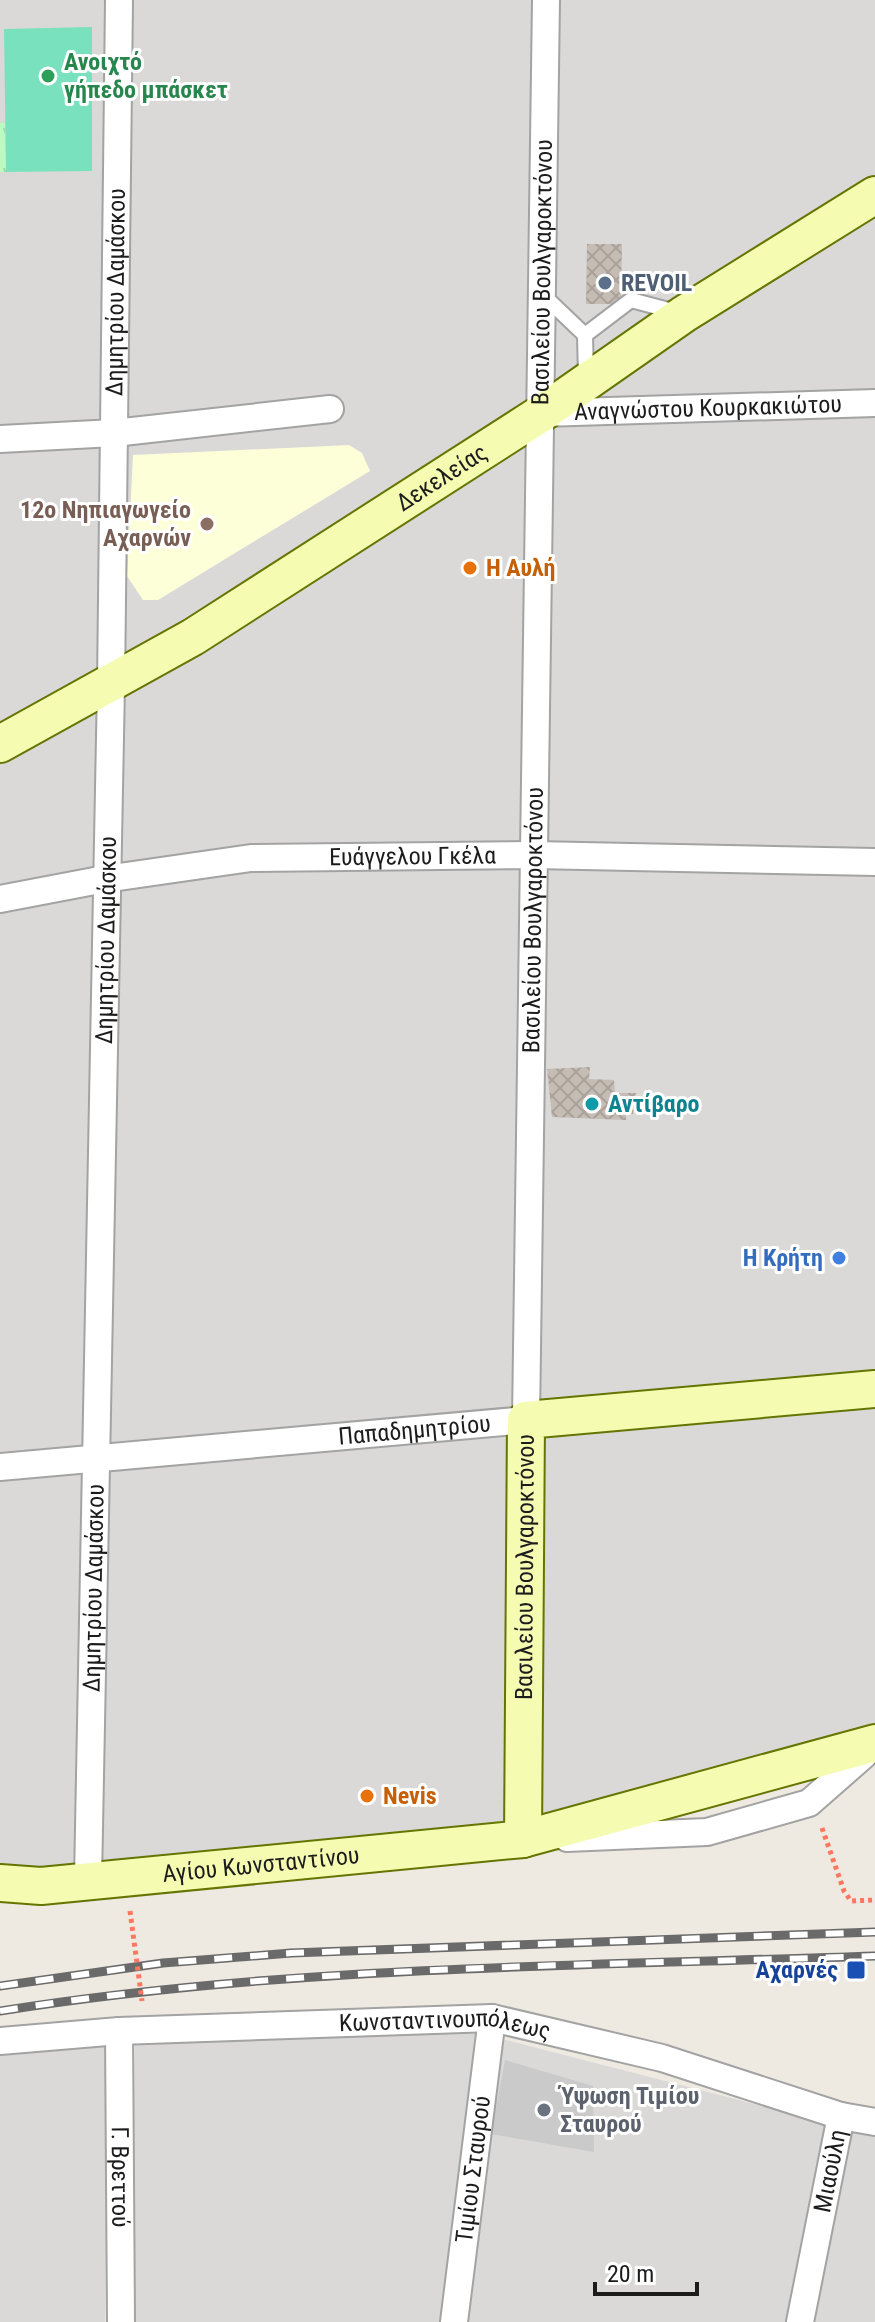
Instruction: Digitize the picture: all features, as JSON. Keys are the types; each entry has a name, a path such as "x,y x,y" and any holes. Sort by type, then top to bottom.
{"street":[{"name":"Δημητρίου Δαμάσκου","path":"88,1880 111,685 119,0"},
{"name":"Βασιλείου Βουλγαροκτόνου","path":"523,1839 546,0"},
{"name":"Δεκελείας","path":"0,744 193,637 542,413 684,314 875,195"},
{"name":"Αναγνώστου Κουρκακιώτου","path":"542,413 875,403"},
{"path":"0,439 114,433 330,409"},
{"name":"Ευάγγελου Γκέλα","path":"0,899 105,879 251,858 534,855 875,862"},
{"name":"Παπαδημητρίου","path":"0,1467 875,1389"},
{"name":"Αγίου Κωνσταντίνου","path":"523,1839 781,1766 875,1745"},
{"name":"Αγίου Κωνσταντίνου","path":"0,1883 41,1886 523,1839 707,1832 809,1803 875,1745"},
{"path":"0,1900 41,1886"},
{"name":"Κωνσταντινουπόλεως","path":"0,2041 119,2031 492,2018 662,2058 841,2116 875,2122"},
{"name":"Τιμίου Σταυρού","path":"454,2322 492,2018"},
{"name":"Γ. Βρεττού","path":"119,2031 121,2322"},
{"name":"Μιαούλη","path":"800,2322 841,2116"}],"lane":[{"path":"543,295 585,335 586,382"},
{"path":"585,335 631,300 684,314"}],"path":[{"path":"809,1803 817,1813 844,1891 851,1901 875,1900"},
{"path":"130,1911 142,2001"}],"shaded area":[{"path":"0,0 875,0 875,1726 857,1727 498,1837 82,1861 0,1884"},
{"name":"12ο Νηπιαγωγείο Αχαρνών","path":"349,445 362,453 370,471 158,600 143,600 127,576 133,455"},
{"path":"467,2030 875,2135 875,2322 132,2322 135,2034"},
{"path":"108,2036 105,2322 0,2322 0,2046"},
{"name":"Ύψωση Τιμίου Σταυρού","path":"505,2060 593,2086 594,2152 491,2134"}],"green space":[{"name":"Ανοιχτό γήπεδο μπάσκετ","path":"92,27 92,171 6,172 4,29"},
{"path":"0,123 5,123 6,172 0,172"}],"building":[{"path":"587,244 622,244 621,304 586,304"},
{"name":"Αντίβαρο","path":"590,1067 589,1079 614,1080 615,1093 636,1093 633,1114 626,1114 626,1120 552,1117 547,1069"}],"railway":[{"path":"0,1986 163,1963 291,1953 875,1932"},
{"path":"0,2011 218,1984 327,1976 875,1956"}],"place":[{"name":"Ανοιχτό γήπεδο μπάσκετ","path":"48,76"},
{"name":"REVOIL","path":"605,283"},
{"name":"12ο Νηπιαγωγείο Αχαρνών","path":"207,524"},
{"name":"Η Αυλή","path":"470,568"},
{"name":"Αντίβαρο","path":"592,1104"},
{"name":"Η Κρήτη","path":"839,1258"},
{"name":"Nevis","path":"367,1796"},
{"name":"Αχαρνές","path":"856,1970"},
{"name":"Ύψωση Τιμίου Σταυρού","path":"544,2110"}]}
